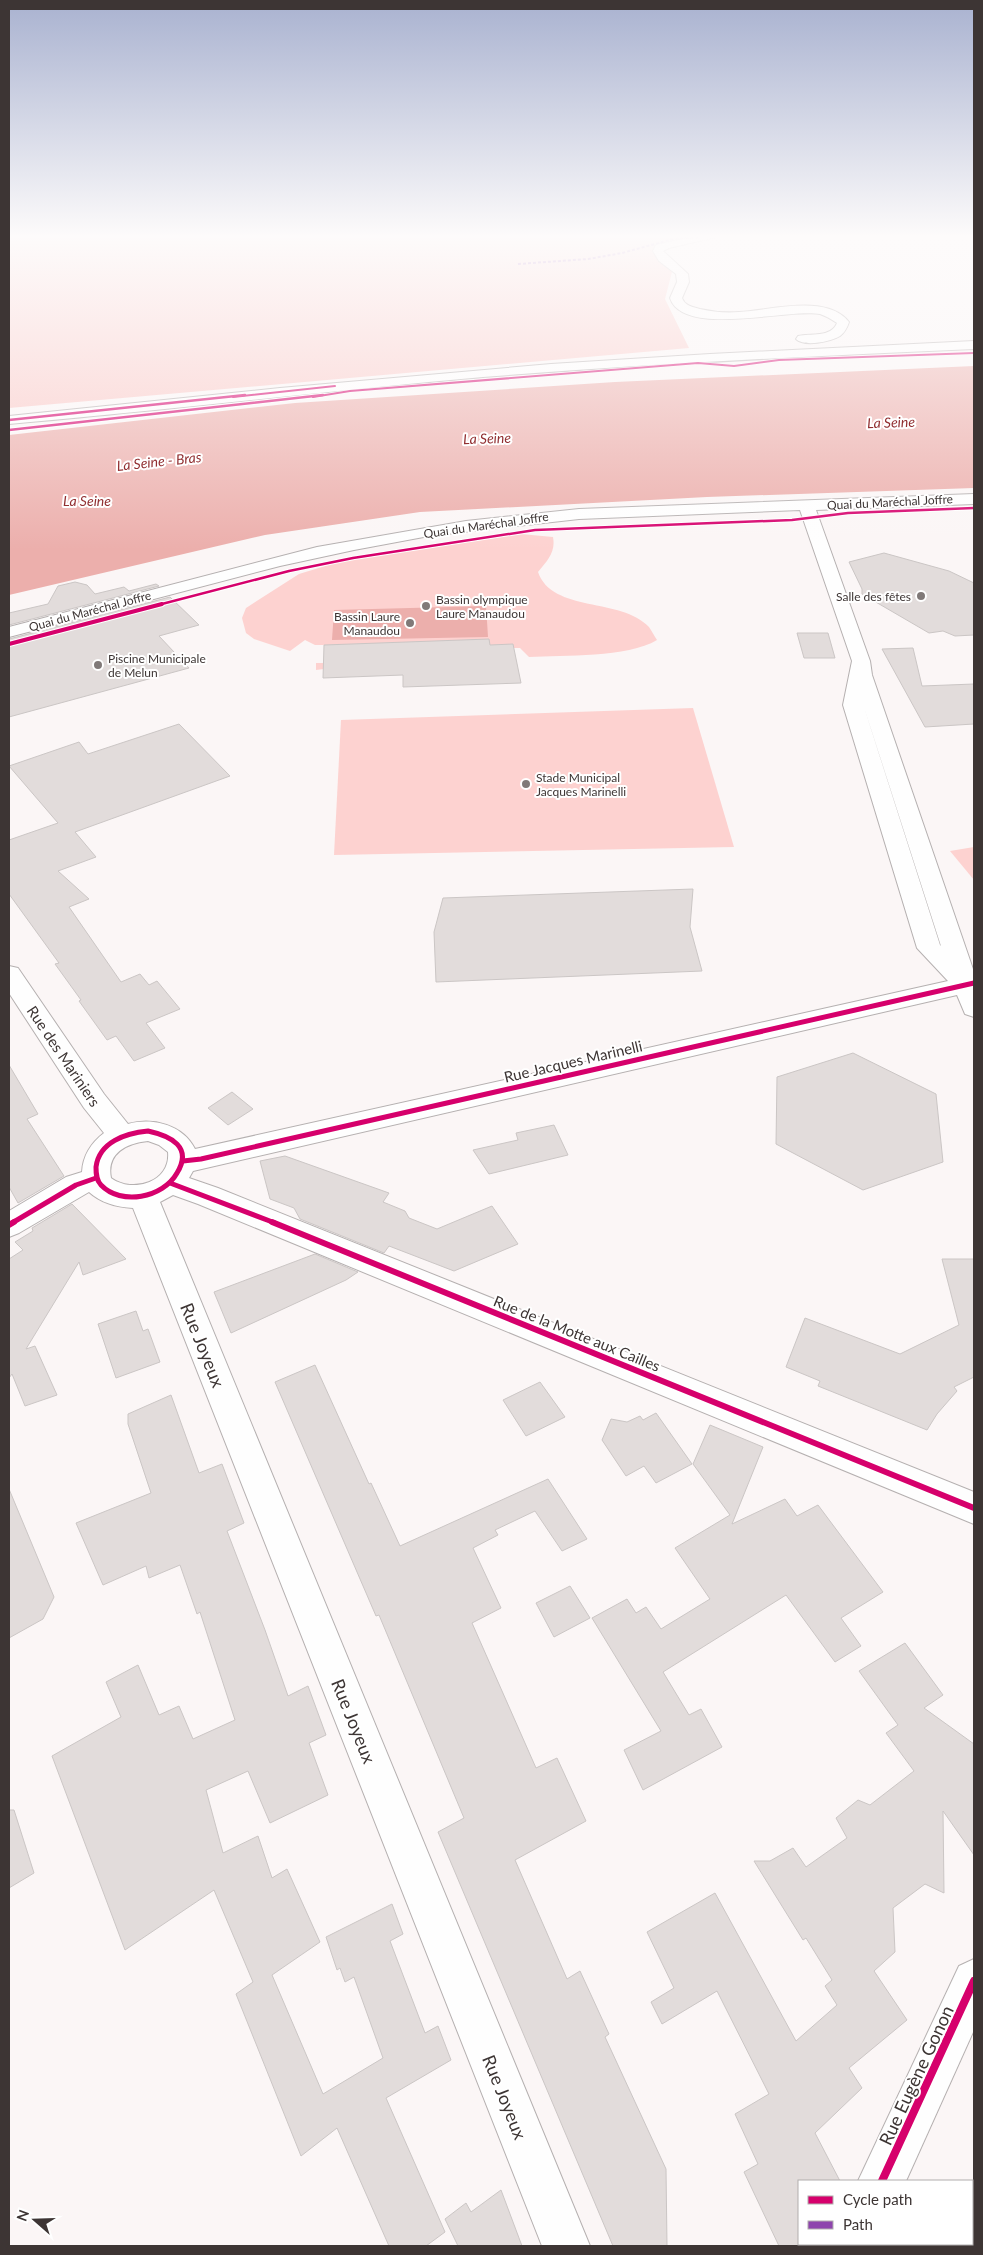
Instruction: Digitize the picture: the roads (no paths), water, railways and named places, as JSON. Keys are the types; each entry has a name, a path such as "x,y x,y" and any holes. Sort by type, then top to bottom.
{"street":[{"path":"555,368 591,360 787,340"},
{"path":"9,420 249,394 555,368 758,355 974,345"},
{"name":"Quai du Maréchal Joffre","path":"9,632 280,561 460,527 579,514 974,498"},
{"path":"808,506 809,517 861,661 853,705 929,948 972,992"},
{"name":"Rue des Mariniers","path":"9,974 94,1101 122,1136"},
{"name":"Rue Jacques Marinelli","path":"165,1180 201,1159 972,992"},
{"path":"148,1131 165,1134 176,1141 182,1150 165,1180 130,1197 114,1194 102,1187 96,1178 96,1164 100,1153 122,1136 148,1131"},
{"path":"9,1225 76,1185 96,1178"},
{"name":"Rue de la Motte aux Cailles","path":"165,1180 974,1508"},
{"name":"Rue Joyeux","path":"165,1180 566,2246"},
{"name":"Rue Eugène Gonon","path":"882,2180 974,1980"}],"water":[{"name":"La Seine","path":"974,366 974,488 707,497 420,512 265,535 9,595 9,435 295,403 615,382"},
{"name":"Bassin Laure Manaudou","path":"486,606 488,637 332,640 334,610"}],"place":[{"name":"Salle des fêtes","path":"921,596"},
{"name":"Bassin olympique Laure Manaudou","path":"426,606"},
{"name":"Bassin Laure Manaudou","path":"410,623"},
{"name":"Piscine Municipale de Melun","path":"98,665"},
{"name":"Stade Municipal Jacques Marinelli","path":"526,784"}],"water label":[{"name":"La Seine - Bras","path":"159,461"}]}
